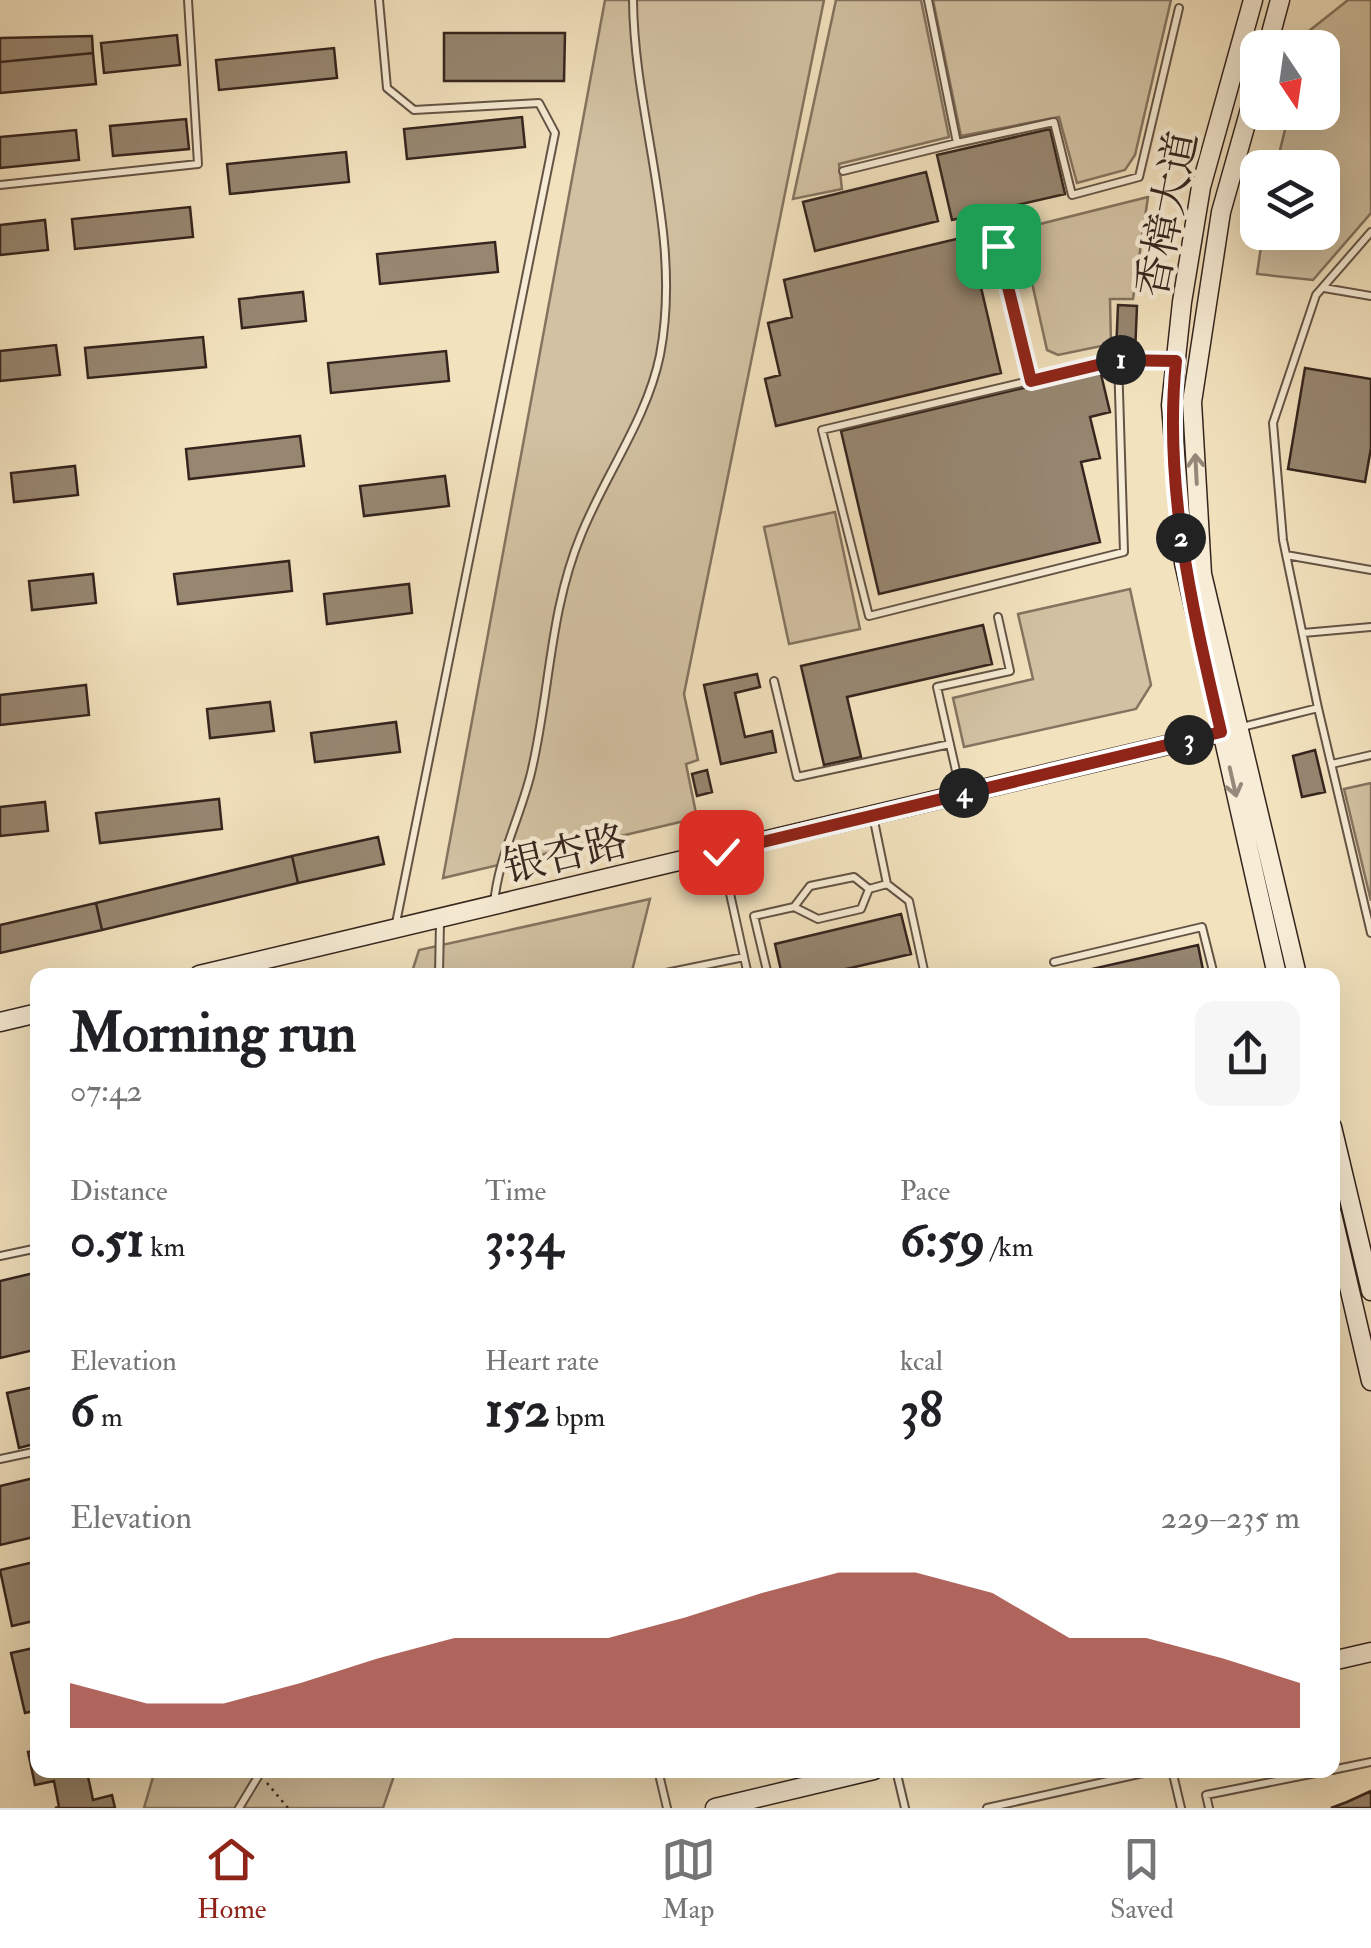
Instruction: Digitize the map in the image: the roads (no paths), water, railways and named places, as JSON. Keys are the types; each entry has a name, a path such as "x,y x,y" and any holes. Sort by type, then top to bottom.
{"main road":[{"name":"香樟大道","path":"1253,0 1201,187 1182,302 1171,405 1184,564 1295,968"},
{"path":"1272,30 1280,0"},
{"name":"香樟大道","path":"1245,130 1222,212 1192,402 1202,574 1276,968"},
{"name":"银杏路","path":"230,968 1230,730"},
{"path":"0,1022 30,1015"},
{"path":"1340,1160 1371,1290"},
{"path":"1341,1287 1371,1381"},
{"path":"1340,1659 1371,1652"},
{"path":"716,1808 841,1778"}],"lane":[{"path":"0,185 198,164 188,0"},
{"path":"378,0 387,88 414,110 539,102 555,133 394,930"},
{"path":"494,906 496,880 531,773 552,636 566,576 581,534 646,402 660,354 666,282 662,216 635,51 633,0"},
{"path":"928,0 957,143"},
{"path":"844,171 1054,122 1072,195 1139,177 1179,8"},
{"path":"1371,232 1316,295 1273,423 1286,555 1371,932"},
{"path":"998,246 1031,381"},
{"path":"1322,288 1371,296"},
{"path":"1118,360 1124,552 869,616 822,430 1118,360 1176,361"},
{"path":"1286,555 1371,570"},
{"path":"962,794 937,688 1010,671 998,617"},
{"path":"1303,633 1371,627"},
{"path":"774,681 798,777 950,744"},
{"path":"1230,730 1318,708"},
{"path":"1332,764 1371,755"},
{"path":"872,815 887,884 909,900 924,968"},
{"path":"721,852 747,968"},
{"path":"766,968 754,916 794,907 810,886 854,877 870,888 887,884"},
{"path":"794,907 818,920 861,910 870,888"},
{"path":"439,968 440,919"},
{"path":"1054,962 1202,927 1212,968"},
{"path":"689,968 744,956"},
{"path":"0,1256 30,1250"},
{"path":"0,1459 30,1452"},
{"path":"1340,1768 1371,1762"},
{"path":"239,1808 259,1778"},
{"path":"660,1778 667,1808"},
{"path":"898,1778 904,1808"},
{"path":"987,1808 1122,1778"},
{"path":"1174,1778 1181,1808"},
{"path":"1209,1808 1206,1796 1281,1778"}]}
